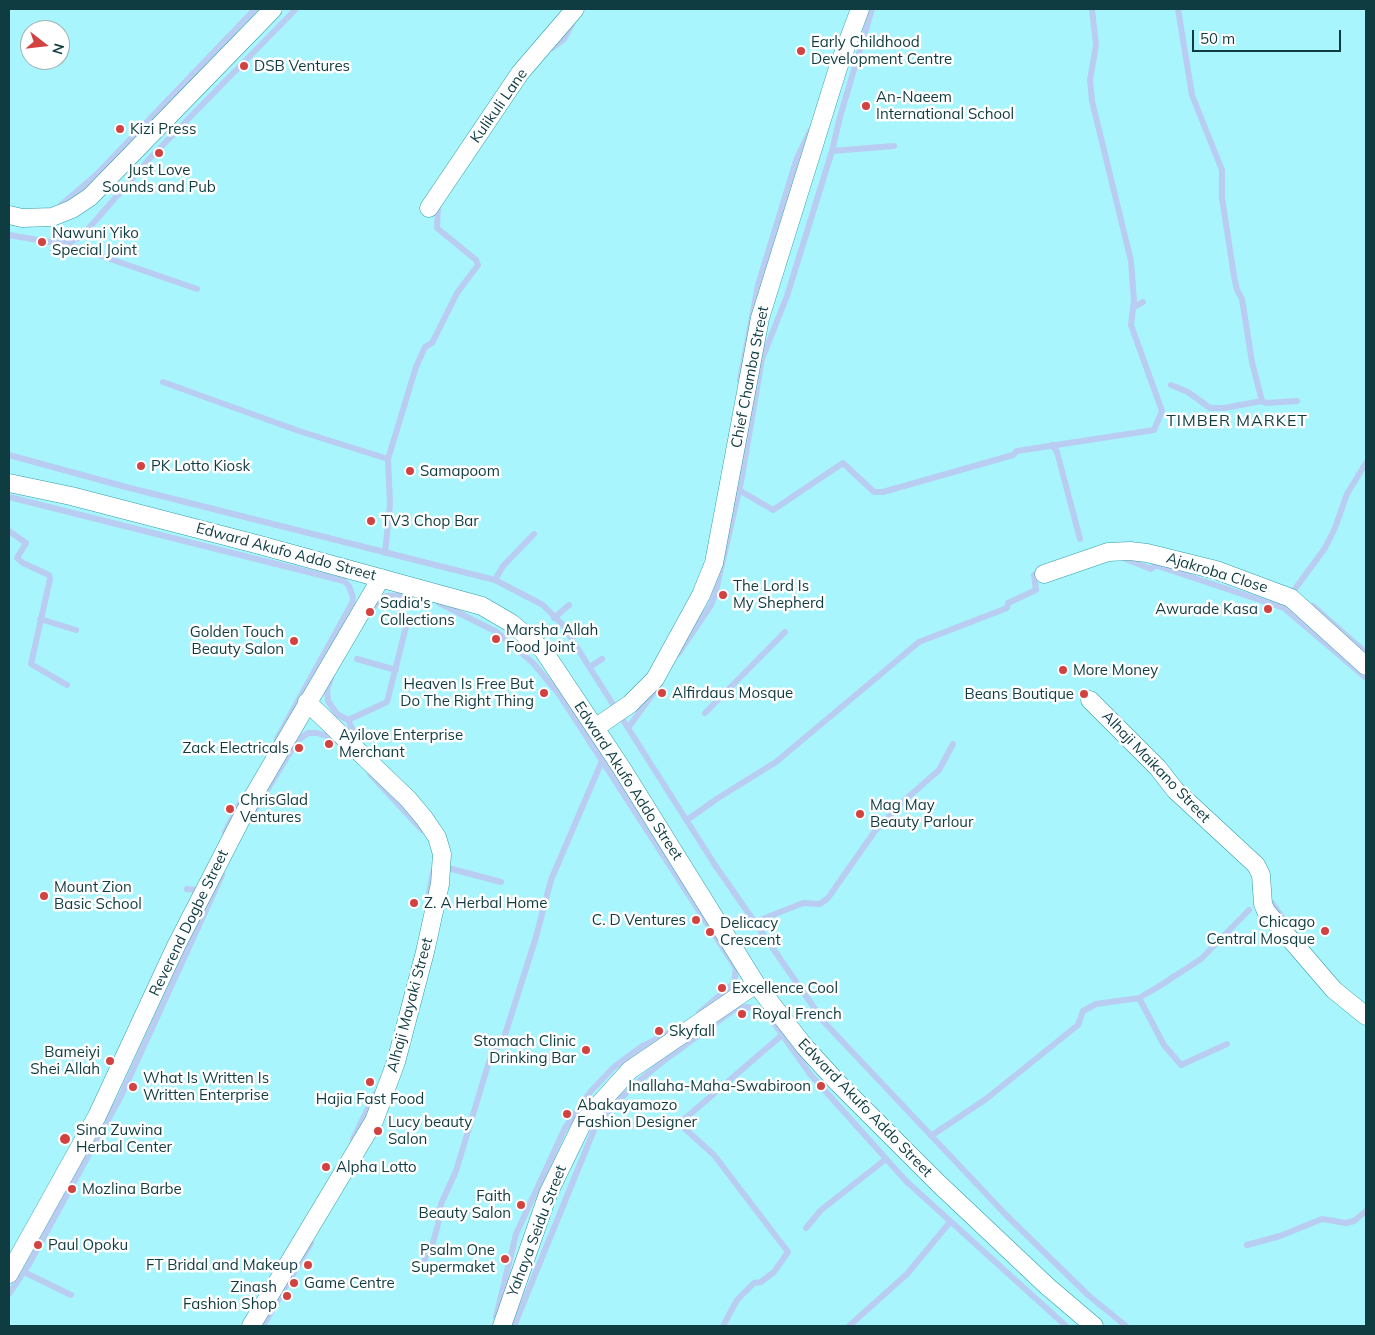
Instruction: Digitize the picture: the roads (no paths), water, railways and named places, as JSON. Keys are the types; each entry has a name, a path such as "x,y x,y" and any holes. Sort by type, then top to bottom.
{"street":[{"path":"9,215 22,218 52,217 72,209 90,197 273,9"},
{"name":"Kulikuli Lane","path":"429,208 520,74 575,9"},
{"name":"Chief Chamba Street","path":"595,728 630,704 655,679 701,595 714,563 760,318 838,68 860,9"},
{"name":"Edward Akufo Addo Street","path":"9,483 71,496 482,606 511,623 544,650 756,984 793,1032 837,1082 938,1183 1047,1286 1094,1326"},
{"name":"Ajakroba Close","path":"1044,574 1108,552 1147,553 1216,570 1291,598 1366,666"},
{"name":"Reverend Dogbe Street","path":"9,1274 97,1116 205,887 251,800 380,578"},
{"name":"Alhaji Maikano Street","path":"1090,700 1158,768 1175,790 1256,865 1261,875 1263,904 1266,911 1334,990 1366,1016"},
{"name":"Alhaji Mayaki Street","path":"251,1326 374,1121 396,1062 425,952 440,884 442,854 437,837 424,818 408,799 307,702"},
{"name":"Yahaya Seidu Street","path":"502,1326 548,1194 583,1122 630,1070 756,984"}],"waterway":[{"path":"61,205 96,175 255,9"},
{"path":"9,235 55,243 69,242 81,237 152,156 296,9"},
{"path":"678,654 711,605 715,595 741,482 762,359 787,296 832,151 840,117 872,9"},
{"path":"739,490 773,510 843,463 874,492 883,492 1013,455 1017,451 1154,430 1162,411 1131,325 1134,301 1131,261 1092,101 1090,80 1096,45 1092,9"},
{"path":"1178,9 1192,95 1222,170 1222,198 1234,276 1237,290 1242,299 1252,362 1262,401"},
{"path":"552,48 564,39 572,24"},
{"path":"740,380 758,285 797,158 810,131"},
{"path":"832,151 894,146"},
{"path":"385,553 390,504 388,459 416,367 425,347 432,343 457,293 478,265 476,260 437,228 438,206"},
{"path":"64,243 197,289"},
{"path":"1133,308 1143,302"},
{"path":"163,382 299,431 388,459"},
{"path":"1171,385 1188,392 1210,408 1224,408 1262,401 1266,403 1297,401"},
{"path":"1052,445 1057,452 1080,539"},
{"path":"9,455 126,487 495,580 543,605 562,624 715,865 824,1022 1006,1215 1088,1295 1126,1326"},
{"path":"1292,593 1325,548 1335,528 1347,494 1366,463"},
{"path":"9,497 344,581 349,586 353,597 352,603 277,739"},
{"path":"9,531 26,543 17,558 23,563 49,575 50,579 31,664 67,685"},
{"path":"495,580 503,566 534,534"},
{"path":"1123,558 1151,569 1154,566 1158,566 1284,608 1366,678"},
{"path":"687,820 718,798 776,762 919,642 1007,608 1008,603 1036,590 1034,575 1043,571"},
{"path":"373,608 379,599 386,596 406,595 420,598"},
{"path":"439,603 497,632 533,663 559,694 736,968 734,983 699,1013"},
{"path":"554,618 569,605"},
{"path":"1313,606 1366,653"},
{"path":"40,619 76,630"},
{"path":"348,720 387,702 408,619"},
{"path":"705,713 785,632"},
{"path":"357,659 396,670"},
{"path":"590,667 602,659"},
{"path":"331,678 327,690 328,701 337,714 348,720 357,739"},
{"path":"628,728 660,684"},
{"path":"252,815 297,741 308,733 317,733 333,738 338,742"},
{"path":"755,922 803,903 820,904 828,898 875,831 905,800 939,770 953,744"},
{"path":"422,1269 426,1256 431,1250 441,1204 456,1171 488,1065 493,1053 504,1038 536,937 551,880 602,761"},
{"path":"370,774 422,830"},
{"path":"225,832 242,799"},
{"path":"448,868 501,882"},
{"path":"429,894 433,872"},
{"path":"9,1294 29,1264 121,1096 222,875"},
{"path":"187,889 196,890"},
{"path":"1272,903 1288,925"},
{"path":"931,1136 986,1099 1078,1025 1083,1011 1096,1004 1139,998 1158,987 1201,959 1249,910"},
{"path":"1139,998 1164,1045 1181,1065 1227,1044"},
{"path":"514,1326 594,1130 601,1119 633,1086 666,1059 735,1009 747,1007 762,1010 769,1016 810,1074 906,1181 1066,1326"},
{"path":"496,1317 516,1234 565,1128 591,1091 614,1067 641,1047 675,1030"},
{"path":"723,1326 737,1300 754,1283 761,1282 774,1272 788,1252 714,1155 683,1127 681,1122 782,1035"},
{"path":"353,1139 375,1094"},
{"path":"806,1228 821,1210 886,1159"},
{"path":"1247,1245 1280,1236 1322,1219 1346,1223 1354,1221 1366,1211"},
{"path":"849,1326 907,1274 950,1222"},
{"path":"263,1326 311,1243"},
{"path":"24,1272 71,1295"}],"place":[{"name":"Early Childhood Development Centre","path":"801,51"},
{"name":"DSB Ventures","path":"244,66"},
{"name":"An-Naeem International School","path":"866,106"},
{"name":"Kizi Press","path":"120,129"},
{"name":"Just Love Sounds and Pub","path":"159,153"},
{"name":"Nawuni Yiko Special Joint","path":"42,242"},
{"name":"PK Lotto Kiosk","path":"141,466"},
{"name":"Samapoom","path":"410,471"},
{"name":"TV3 Chop Bar","path":"371,521"},
{"name":"The Lord Is My Shepherd","path":"723,595"},
{"name":"Awurade Kasa","path":"1268,609"},
{"name":"Sadia's Collections","path":"370,612"},
{"name":"Marsha Allah Food Joint","path":"496,639"},
{"name":"Golden Touch Beauty Salon","path":"294,641"},
{"name":"More Money","path":"1063,670"},
{"name":"Heaven Is Free But Do The Right Thing","path":"544,693"},
{"name":"Alfirdaus Mosque","path":"662,693"},
{"name":"Beans Boutique","path":"1084,694"},
{"name":"Ayilove Enterprise Merchant","path":"329,744"},
{"name":"Zack Electricals","path":"299,748"},
{"name":"ChrisGlad Ventures","path":"230,809"},
{"name":"Mag May Beauty Parlour","path":"860,814"},
{"name":"Mount Zion Basic School","path":"44,896"},
{"name":"Z. A Herbal Home","path":"414,903"},
{"name":"C. D Ventures","path":"696,920"},
{"name":"Chicago Central Mosque","path":"1325,931"},
{"name":"Delicacy Crescent","path":"710,932"},
{"name":"Excellence Cool","path":"722,988"},
{"name":"Royal French","path":"742,1014"},
{"name":"Skyfall","path":"659,1031"},
{"name":"Stomach Clinic Drinking Bar","path":"586,1050"},
{"name":"Bameiyi Shei Allah","path":"110,1061"},
{"name":"Hajia Fast Food","path":"370,1082"},
{"name":"Inallaha-Maha-Swabiroon","path":"821,1086"},
{"name":"What Is Written Is Written Enterprise","path":"133,1087"},
{"name":"Abakayamozo Fashion Designer","path":"567,1114"},
{"name":"Lucy beauty Salon","path":"378,1131"},
{"name":"Sina Zuwina Herbal Center","path":"65,1139"},
{"name":"Alpha Lotto","path":"326,1167"},
{"name":"Mozlina Barbe","path":"72,1189"},
{"name":"Faith Beauty Salon","path":"521,1205"},
{"name":"Paul Opoku","path":"38,1245"},
{"name":"Psalm One Supermaket","path":"505,1259"},
{"name":"FT Bridal and Makeup","path":"308,1265"},
{"name":"Game Centre","path":"294,1283"},
{"name":"Zinash Fashion Shop","path":"287,1296"}],"district":[{"name":"TIMBER MARKET","path":"1237,421"}]}
